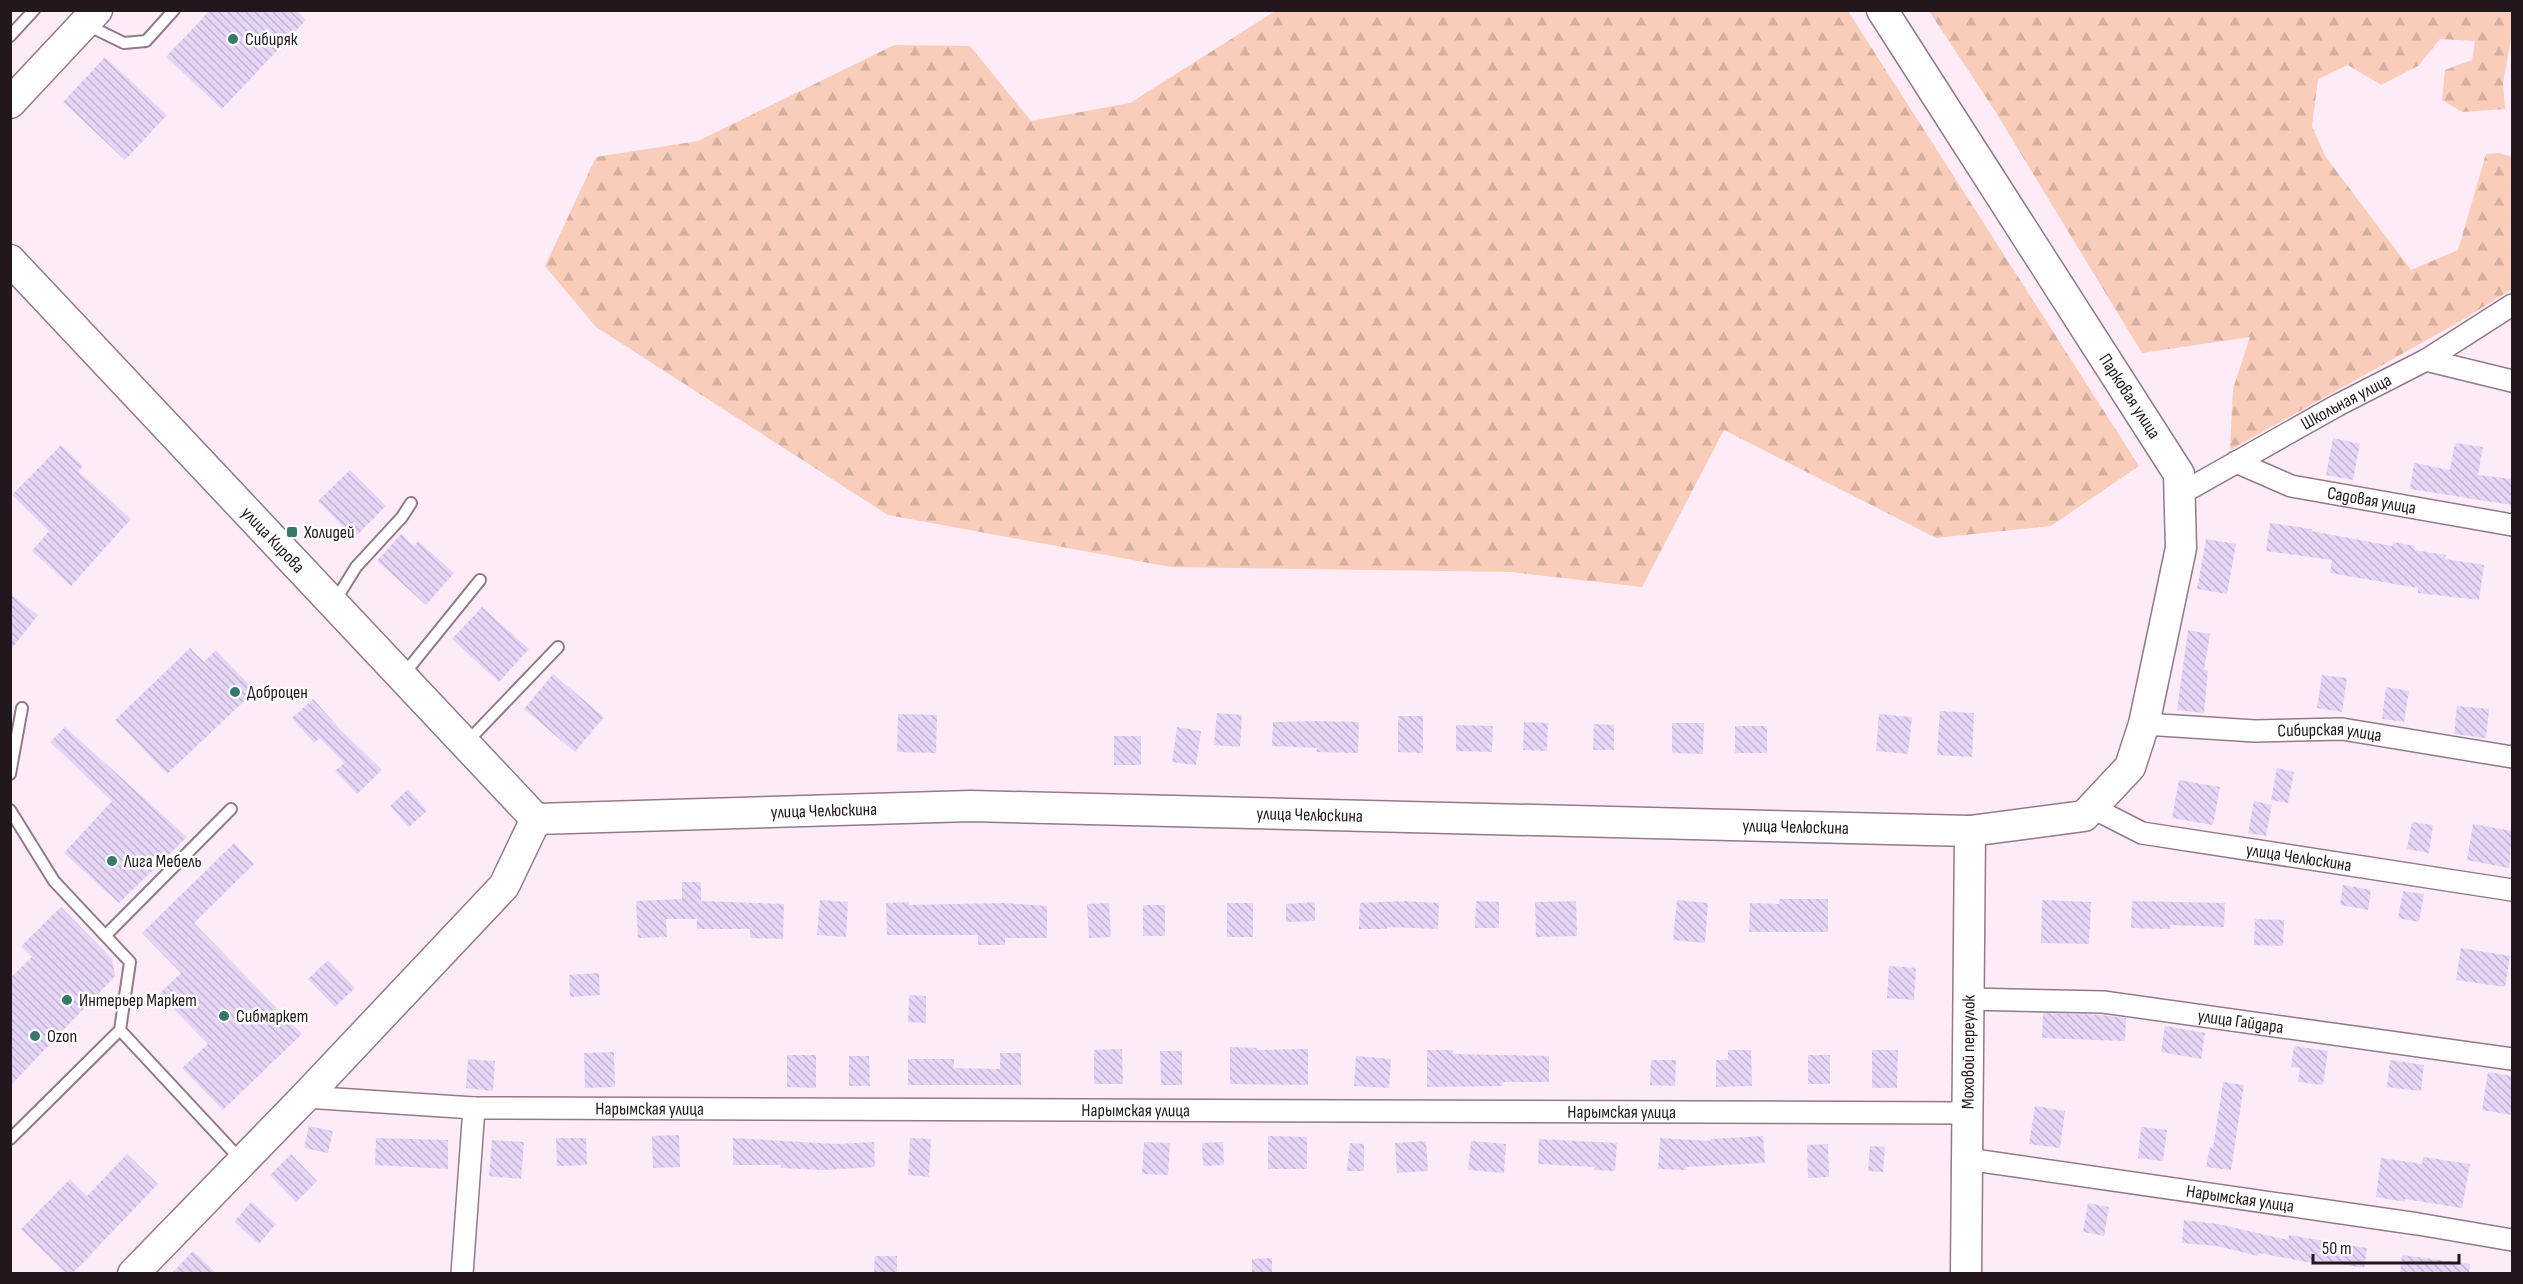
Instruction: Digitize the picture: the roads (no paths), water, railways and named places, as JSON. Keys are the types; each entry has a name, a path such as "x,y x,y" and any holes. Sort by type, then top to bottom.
{"street":[{"name":"Парковая улица","path":"1882,10 2180,474 2181,548 2144,724 2130,767 2088,812"},
{"path":"10,103 91,17"},
{"name":"улица Кирова","path":"10,260 536,819"},
{"name":"Школьная улица","path":"2180,494 2338,405 2426,360 2512,305"},
{"path":"2426,360 2512,381"},
{"name":"Садовая улица","path":"2236,462 2291,486 2512,525"},
{"name":"Сибирская улица","path":"2144,724 2254,731 2342,729 2512,757"},
{"name":"улица Челюскина","path":"536,819 971,806 1970,831 2088,812 2142,833 2512,890"},
{"path":"133,1274 504,886 536,819"},
{"name":"Моховой переулок","path":"1966,1274 1970,831"},
{"name":"улица Гайдара","path":"1969,999 2103,1002 2512,1059"},
{"name":"Нарымская улица","path":"304,1097 474,1108 1968,1113"},
{"path":"462,1274 474,1108"},
{"name":"Нарымская улица","path":"1967,1159 2418,1224 2512,1240"}],"lane":[{"path":"10,36 34,10"},
{"path":"91,17 124,43 146,40 174,10"},
{"path":"334,604 356,567 402,518 411,503"},
{"path":"402,677 480,580"},
{"path":"465,744 558,647"},
{"path":"10,774 22,708"},
{"path":"106,935 231,809"},
{"path":"10,810 54,881 130,962 120,1030 10,1139"},
{"path":"120,1030 241,1160"}],"place":[{"name":"Сибиряк","path":"233,39"},
{"name":"Холидей","path":"292,532"},
{"name":"Доброцен","path":"235,692"},
{"name":"Лига Мебель","path":"112,861"},
{"name":"Интерьер Маркет","path":"67,1000"},
{"name":"Сибмаркет","path":"224,1016"},
{"name":"Ozon","path":"35,1036"}]}
